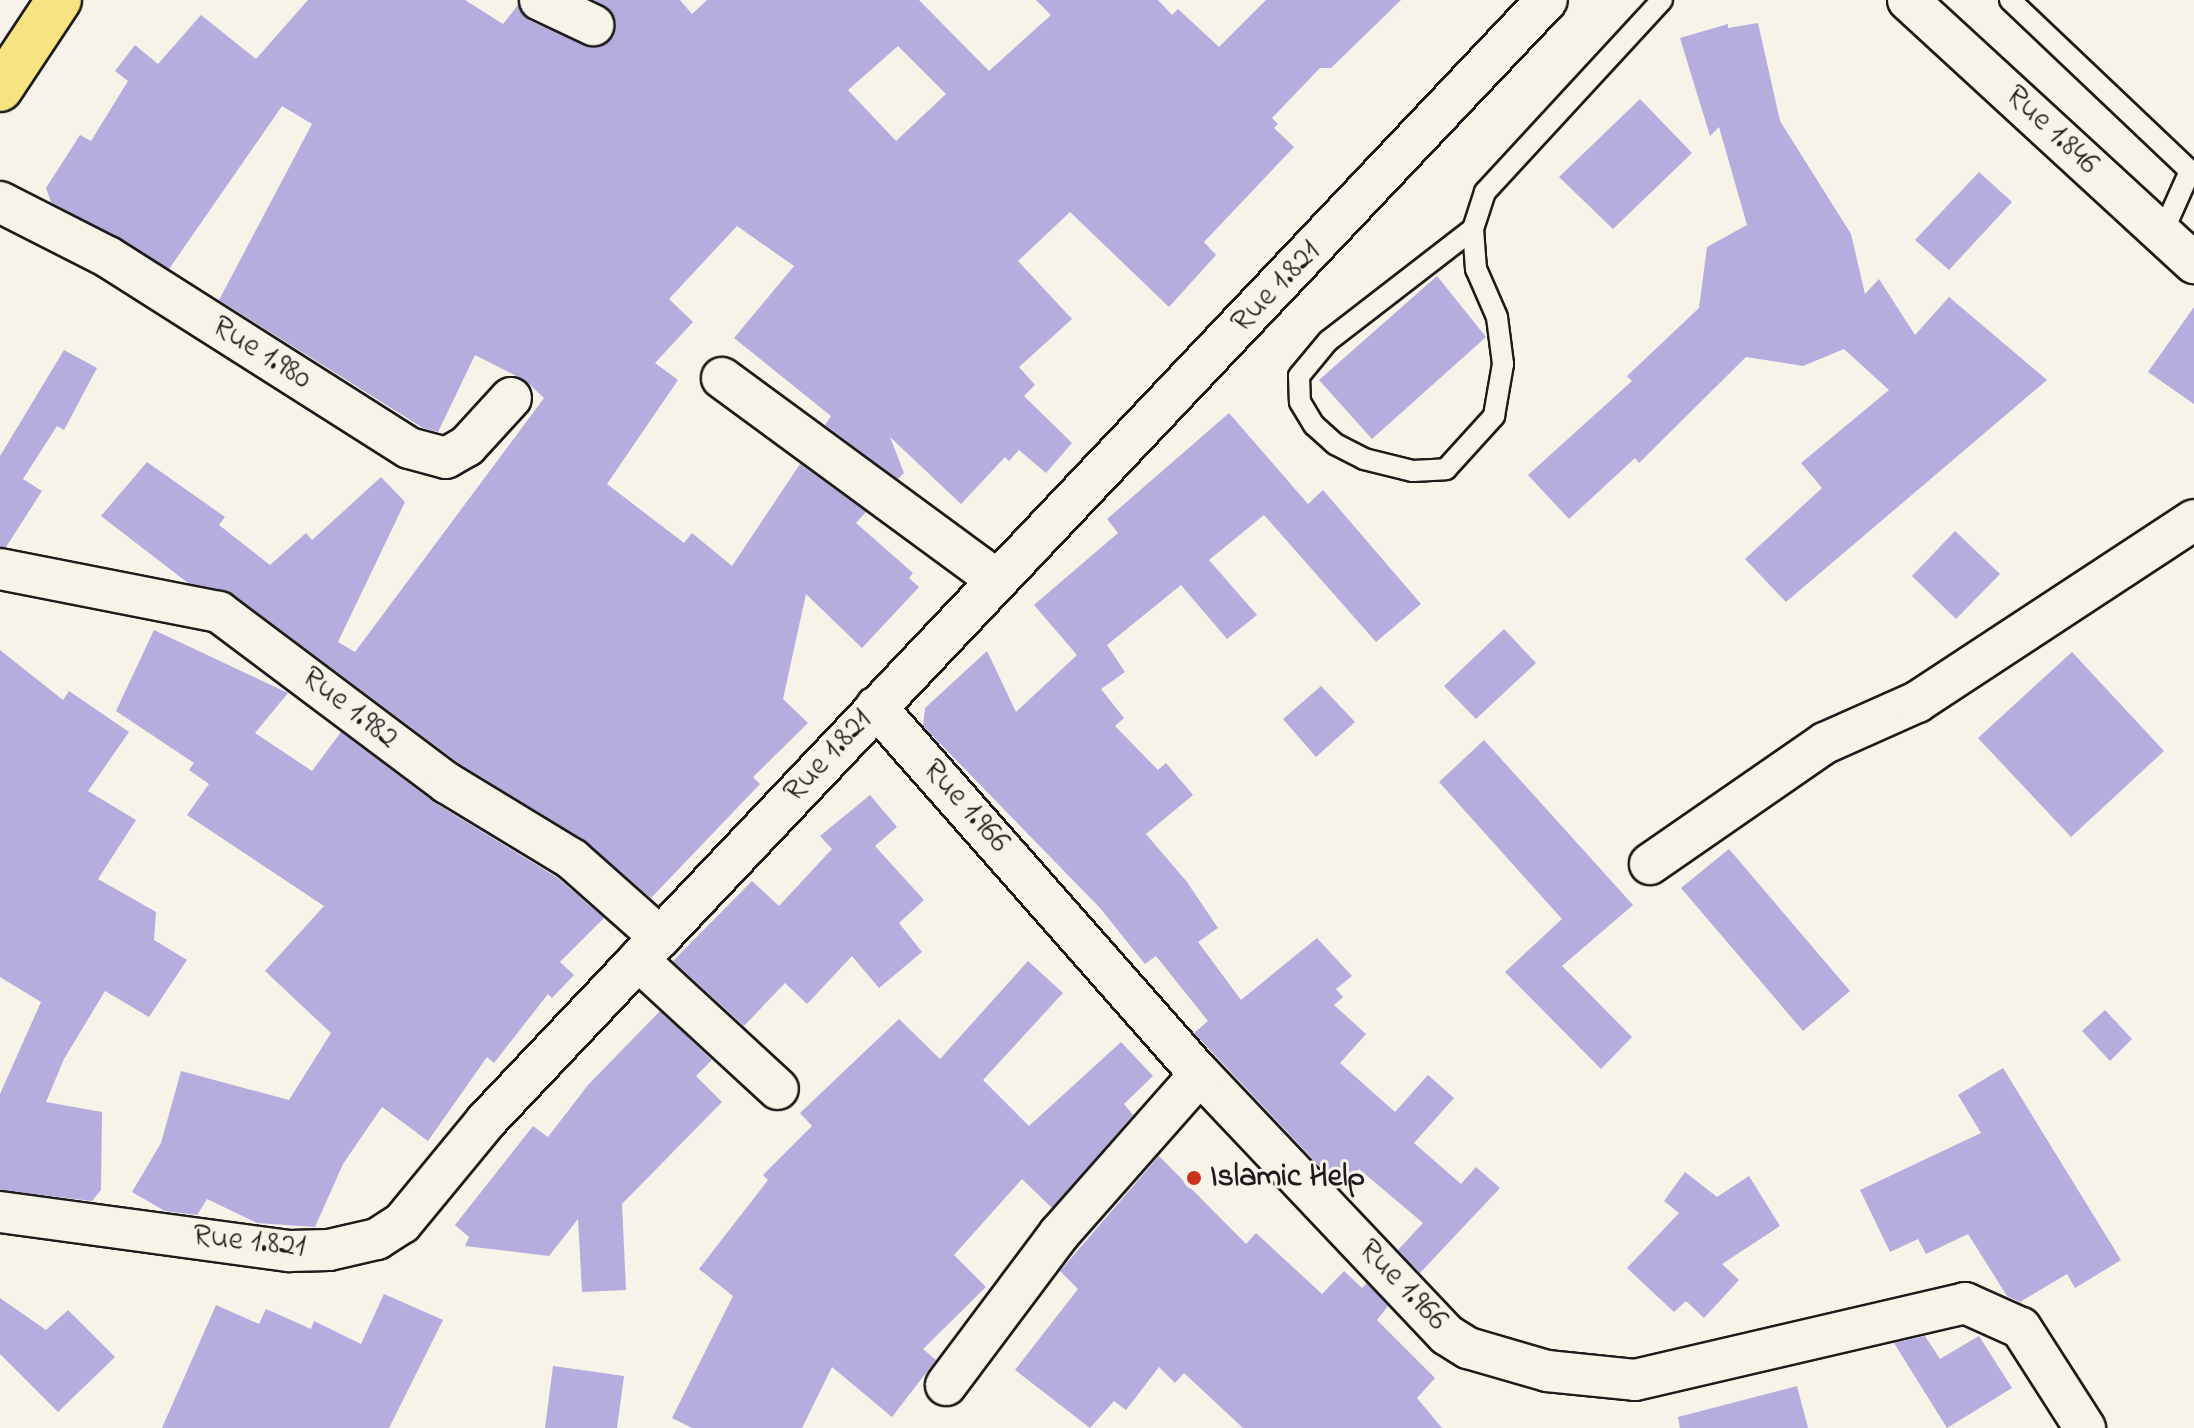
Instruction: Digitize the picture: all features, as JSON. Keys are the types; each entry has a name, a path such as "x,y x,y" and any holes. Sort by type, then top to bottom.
{"highway":[{"path":"0,89 59,0"}],"street":[{"path":"540,0 593,25"},
{"name":"Rue 1.821","path":"0,1212 289,1251 329,1250 377,1239 402,1223 486,1121 996,579 1357,206 1547,0"},
{"name":"Rue 1.846","path":"1908,0 2194,263"},
{"name":"Rue 1.980","path":"0,202 108,257 409,448 446,458 467,446 511,398"},
{"path":"722,378 996,579"},
{"path":"1650,864 1825,743 1917,702 2194,520"},
{"name":"Rue 1.982","path":"0,569 219,612 447,783 572,859 778,1089"},
{"name":"Rue 1.966","path":"876,707 1200,1074 1447,1335 1468,1348 1547,1371 1635,1380 1965,1303 2021,1328 2085,1428"},
{"path":"946,1385 1059,1234 1200,1074"}],"lane":[{"path":"1473,229 1328,341 1299,376 1300,402 1314,425 1335,444 1364,459 1413,471 1446,469 1494,416 1503,364 1497,317 1476,269 1473,229 1485,192 1662,0"},
{"path":"2010,0 2190,171 2162,234"}],"building":[{"path":"308,0 465,0 503,24 518,5 530,21 594,48 607,43 616,24 611,11 594,0 680,0 692,14 707,0 919,0 989,71 1051,15 1036,0 1158,0 1172,15 1178,9 1219,47 1266,0 1401,0 1331,68 1320,68 1272,118 1278,124 1274,128 1294,147 1204,242 1216,255 1169,307 1070,212 1018,261 1072,319 1019,367 1035,385 1024,396 1072,443 1046,473 1019,450 1009,461 1005,457 961,504 890,437 904,473 898,479 825,425 831,416 734,338 794,266 737,226 669,299 693,322 655,363 678,380 607,484 684,543 692,533 732,566 800,464 866,512 856,523 913,573 909,578 919,587 862,648 806,594 783,699 808,723 753,777 760,784 651,898 584,840 460,764 233,594 188,583 101,516 147,462 225,517 219,525 270,565 306,533 312,540 381,477 405,502 338,642 355,652 544,398 526,381 475,355 438,432 423,428 219,300 312,124 282,106 169,269 51,202 46,188 80,135 91,141 128,81 115,71 135,45 158,64 201,15 256,59","holes":["898,46 946,94 896,141 848,90"]},
{"path":"1758,23 1780,121 1851,234 1865,294 1879,279 1915,335 1949,297 2047,380 1786,602 1745,559 1822,488 1801,463 1889,390 1844,349 1803,366 1746,357 1639,463 1635,458 1569,519 1528,475 1632,381 1627,376 1699,308 1707,247 1747,225 1719,127 1710,136 1680,38 1728,24 1728,28"},
{"path":"1640,99 1692,153 1613,229 1559,177"},
{"path":"1979,172 2012,202 1949,270 1915,240"},
{"path":"1437,276 1486,337 1372,439 1319,380"},
{"path":"2194,307 2194,404 2148,372"},
{"path":"64,350 97,368 64,430 57,426 23,479 42,491 6,547 0,547 0,456"},
{"path":"1229,413 1308,504 1323,490 1421,604 1376,642 1264,515 1209,560 1257,615 1227,639 1181,585 1107,645 1125,672 1101,689 1124,718 1115,726 1158,770 1166,763 1193,795 1146,834 1187,882 1218,928 1198,942 1241,1000 1317,938 1352,976 1336,989 1343,997 1334,1005 1366,1034 1340,1063 1395,1112 1428,1075 1454,1098 1414,1143 1461,1184 1476,1167 1500,1188 1420,1273 1398,1250 1423,1223 1359,1169 1341,1189 1194,1033 1208,1021 1156,956 1145,964 1100,908 923,726 925,708 987,651 1016,712 1077,655 1034,605 1118,533 1107,519"},
{"path":"1955,531 2000,574 1956,619 1912,576"},
{"path":"1504,629 1536,663 1476,719 1444,686"},
{"path":"154,630 288,693 255,733 312,771 341,732 435,803 558,878 604,918 560,962 574,975 552,998 548,994 494,1063 487,1057 428,1141 382,1107 343,1164 315,1227 257,1223 207,1199 197,1215 165,1211 132,1192 161,1143 181,1071 289,1100 331,1033 265,971 324,906 187,815 209,784 189,770 194,763 116,711"},
{"path":"0,650 63,700 69,691 129,732 88,791 136,820 98,879 156,912 154,940 187,960 149,1017 105,991 64,1059 46,1102 102,1112 101,1190 92,1201 0,1190 0,1094 41,1002 0,977"},
{"path":"2072,652 2164,751 2071,837 1978,738"},
{"path":"1321,686 1355,722 1316,757 1283,719"},
{"path":"1484,740 1633,905 1562,966 1632,1037 1601,1069 1505,972 1562,919 1439,782"},
{"path":"870,795 897,827 875,846 924,900 899,923 922,952 879,988 852,956 807,1004 785,983 744,1026 673,961 752,881 779,906 832,849 820,836"},
{"path":"1729,849 1850,991 1803,1031 1681,888"},
{"path":"1028,961 1063,993 983,1080 1029,1126 1121,1042 1153,1076 1124,1104 1133,1115 1052,1208 1022,1179 954,1255 986,1287 923,1349 936,1360 892,1417 832,1367 802,1428 692,1428 672,1418 733,1296 699,1269 768,1180 763,1175 812,1126 800,1113 899,1019 940,1059"},
{"path":"2105,1010 2132,1039 2110,1061 2082,1031"},
{"path":"660,1011 712,1060 696,1076 722,1102 622,1204 626,1290 582,1292 578,1219 549,1256 465,1246 469,1237 455,1225 533,1126 548,1137 588,1085"},
{"path":"2003,1068 2121,1260 2075,1288 2067,1274 2020,1302 2007,1296 1968,1234 1926,1254 1918,1239 1890,1252 1860,1190 1981,1133 1958,1095"},
{"path":"1159,1156 1246,1244 1256,1233 1322,1294 1344,1271 1362,1288 1367,1283 1388,1306 1377,1320 1435,1378 1417,1398 1442,1428 1243,1428 1184,1373 1175,1383 1159,1367 1126,1410 1114,1401 1090,1428 1015,1370 1078,1289 1060,1271"},
{"path":"1685,1172 1717,1197 1749,1176 1780,1226 1722,1264 1739,1280 1704,1318 1686,1301 1674,1312 1627,1268 1679,1213 1664,1201"},
{"path":"384,1294 443,1320 389,1428 162,1428 216,1305 259,1324 266,1309 311,1329 314,1321 361,1344"},
{"path":"0,1298 46,1330 68,1310 115,1357 58,1412 0,1354"},
{"path":"1925,1336 1940,1359 1979,1336 2012,1388 1947,1428 1894,1343"},
{"path":"553,1366 624,1376 617,1428 545,1428"},
{"path":"1797,1386 1808,1428 1680,1428 1678,1417"}],"place":[{"name":"Islamic Help","path":"1194,1178"}]}
